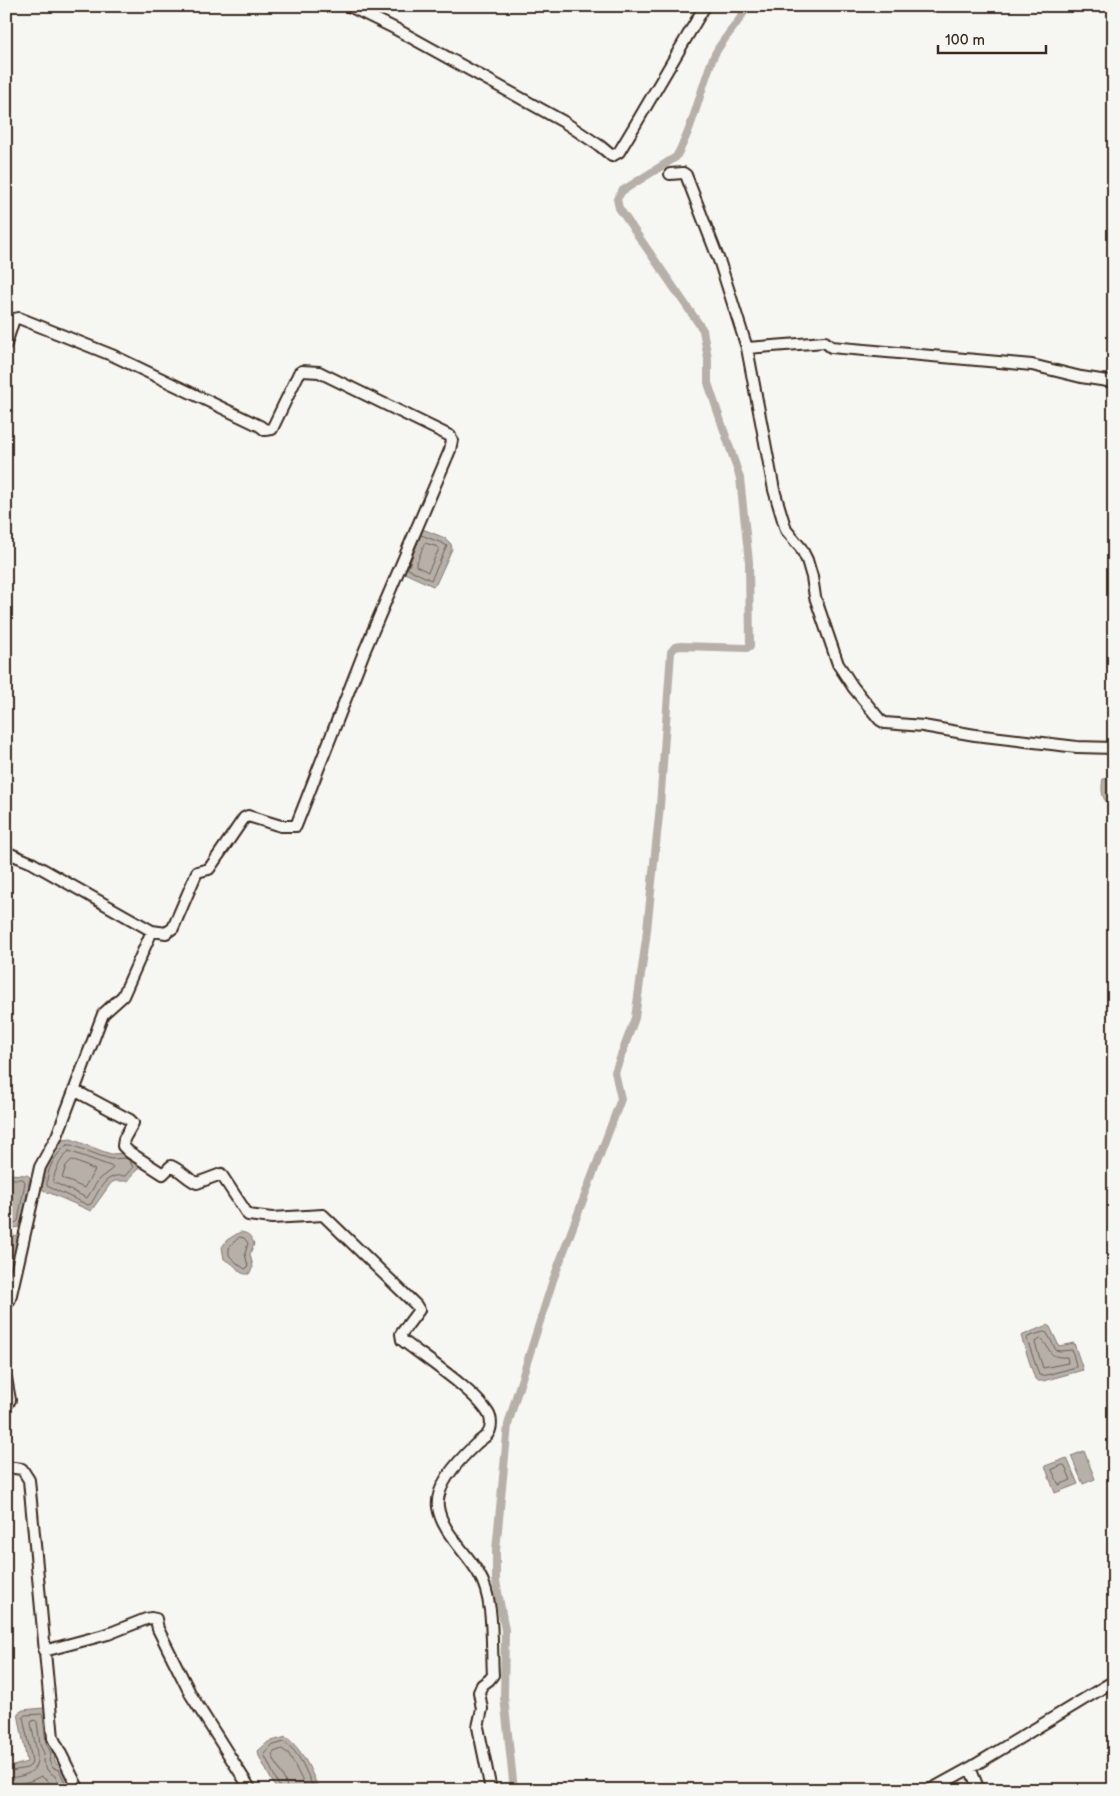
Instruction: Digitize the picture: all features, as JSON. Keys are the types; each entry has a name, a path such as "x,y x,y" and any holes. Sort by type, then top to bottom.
{"street":[{"path":"349,6 394,28 564,122 612,156 618,152 634,128 705,6"},
{"path":"670,174 686,175 720,263 747,348 774,490 786,530 801,548 807,560 815,597 838,664 880,720 886,723 923,726 975,736 1114,748"},
{"path":"6,344 14,319 19,318 114,356 265,430 272,429 277,421 299,373 302,371 319,372 450,436 452,440 450,450 364,652 300,820 296,826 286,826 248,816 244,818 209,869 197,872 173,928 166,933 152,931 32,863 6,852"},
{"path":"747,348 825,342 831,347 1032,366 1114,382"},
{"path":"6,1305 10,1299 40,1167 57,1136 102,1014 123,996 152,931"},
{"path":"74,1090 130,1120 133,1123 123,1146 128,1152 163,1174 172,1166 191,1180 197,1182 221,1174 248,1215 272,1218 323,1215 416,1304 419,1310 401,1334 402,1340 472,1394 488,1413 491,1420 488,1434 448,1474 438,1498 438,1507 443,1523 480,1575 487,1593 493,1675 482,1685 479,1692 482,1709 478,1727 491,1790"},
{"path":"6,1378 10,1400 6,1406"},
{"path":"6,1467 22,1470 29,1480 53,1738 79,1790"},
{"path":"44,1651 108,1634 146,1619 156,1619 158,1629 191,1695 251,1790"},
{"path":"930,1790 1114,1681"},
{"path":"970,1768 979,1790"}],"water":[{"path":"420,528 445,538 451,544 452,549 436,584 433,586 402,572"},
{"path":"1114,778 1114,805 1104,799 1102,787 1103,779"},
{"path":"71,1139 111,1154 126,1153 140,1166 128,1181 115,1181 111,1183 91,1211 43,1190 41,1183 43,1170 50,1157 63,1140"},
{"path":"6,1174 27,1175 30,1177 20,1227 6,1229"},
{"path":"240,1232 249,1235 254,1244 250,1254 253,1267 249,1274 241,1272 224,1259 222,1247 227,1240"},
{"path":"6,1233 17,1236 18,1240 6,1297"},
{"path":"1047,1325 1050,1327 1059,1346 1074,1343 1083,1370 1043,1381 1035,1379 1021,1336"},
{"path":"1084,1451 1095,1479 1083,1484 1071,1456"},
{"path":"1067,1458 1078,1484 1055,1493 1045,1466"},
{"path":"43,1708 48,1710 58,1755 54,1759 57,1765 61,1762 75,1790 8,1790 6,1768 27,1762 18,1713 23,1710"},
{"path":"286,1737 302,1754 319,1790 276,1789 258,1751 268,1742"}],"waterway":[{"path":"514,1790 504,1697 505,1630 496,1581 496,1550 508,1425 553,1280 621,1099 615,1072 635,1018 646,939 660,806 671,652 675,647 681,646 747,648 750,646 749,562 740,478 708,383 708,359 703,330 619,208 617,199 622,191 676,157 688,133 716,51 744,13 747,6"}]}
